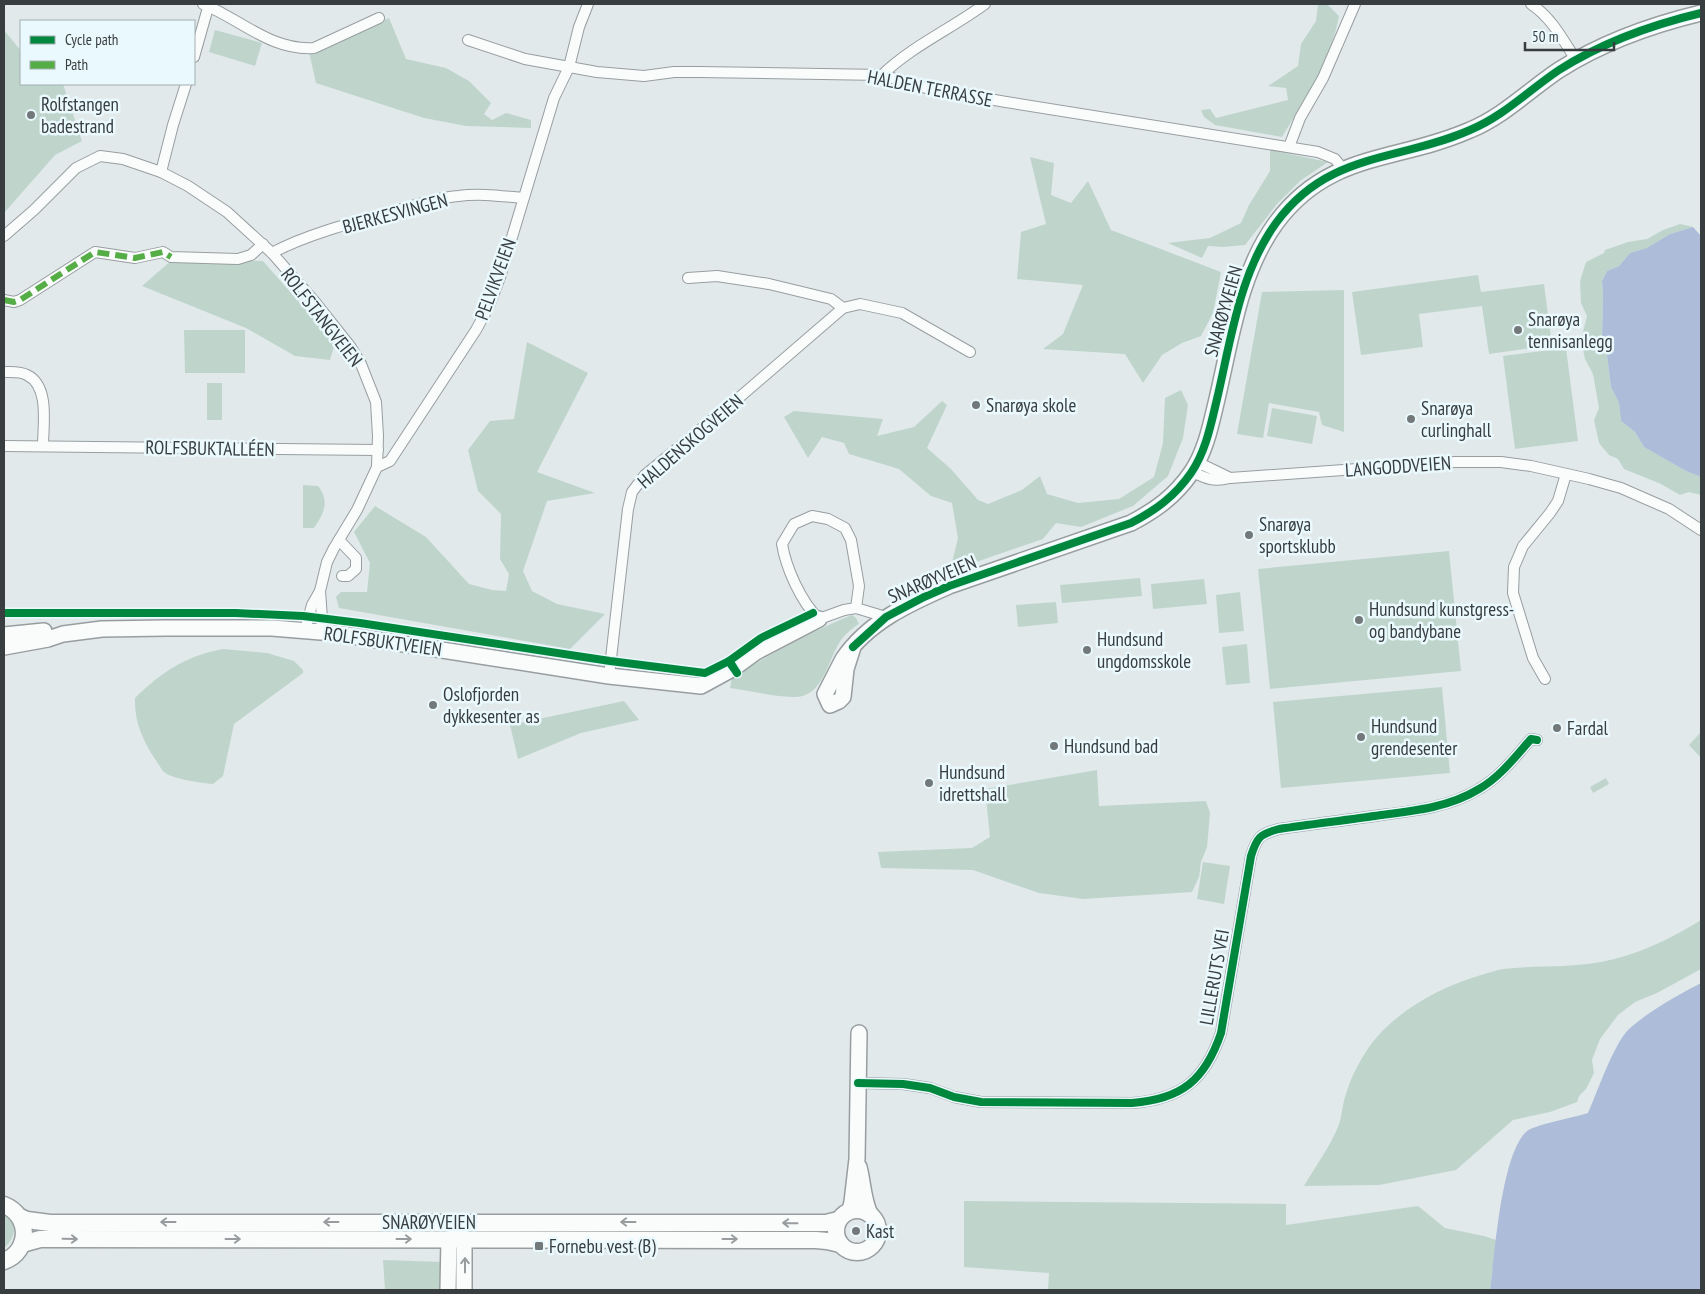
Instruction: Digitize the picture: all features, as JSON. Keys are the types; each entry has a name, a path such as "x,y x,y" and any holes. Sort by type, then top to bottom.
{"main road":[{"path":"4,1205 13,1209 20,1217 25,1230 22,1244 16,1254 4,1261"},
{"path":"862,1210 870,1214 877,1226 878,1235 874,1244 866,1250 857,1252 843,1248 835,1230 844,1215 862,1210"},
{"name":"SNARØYVEIEN","path":"20,1217 27,1220 50,1223 826,1223 844,1215"},
{"name":"SNARØYVEIEN","path":"22,1244 40,1239 457,1239 827,1240 840,1244"}],"street":[{"name":"PELVIKVEIEN","path":"377,467 390,461 476,330 489,306 500,277 554,98 569,67 588,4"},
{"path":"882,76 897,60 985,4"},
{"path":"1288,147 1300,118 1323,78 1355,4"},
{"path":"1531,4 1543,12 1576,60"},
{"path":"195,53 207,5 246,28 291,47 314,48 379,18"},
{"name":"SNARØYVEIEN","path":"836,687 848,656 886,617 949,586 1131,523 1148,514 1174,494 1195,467 1210,427 1241,300 1249,272 1258,252 1277,222 1290,207 1318,183 1343,169 1378,157 1433,143 1470,130 1506,110 1553,75 1589,53 1631,34 1678,18 1701,13"},
{"path":"468,40 525,59 569,67"},
{"name":"HALDEN TERRASSE","path":"569,67 597,72 644,76 674,72 882,76 926,88 988,99 1329,155 1335,158 1343,169"},
{"path":"161,172 186,85"},
{"name":"ROLFSTANGVEIEN","path":"4,236 34,210 76,168 100,156 114,157 161,172 188,186 227,212 272,253 350,346 361,364 376,402 377,467 357,510 327,562 320,591 312,605 305,630"},
{"name":"BJERKESVINGEN","path":"272,253 293,243 432,201 457,196 485,194 523,198"},
{"path":"4,300 14,302 20,300 95,252 127,258 144,257 163,252 171,257 238,260 251,255 263,244"},
{"path":"688,278 717,276 769,284 831,299 843,308 860,304 902,313 970,352"},
{"name":"HALDENSKOGVEIEN","path":"610,676 628,509 632,492 645,475 734,402 843,308"},
{"path":"4,372 25,374 37,383 43,394 43,446"},
{"name":"ROLFSBUKTALLÉEN","path":"4,446 378,450"},
{"name":"LANGODDVEIEN","path":"1195,467 1210,480 1218,481 1230,478 1468,462 1501,462 1531,466 1620,488 1669,509 1701,530"},
{"path":"1545,679 1533,658 1513,593 1514,567 1523,546 1558,501 1566,474"},
{"path":"856,608 859,586 851,540 845,528 828,519 812,516 794,524 782,544 785,558 798,587 813,613 819,619 844,610 856,608 886,617"},
{"path":"339,540 356,558 356,569 348,576 342,576"},
{"name":"ROLFSTANGVEIEN","path":"320,591 321,632"},
{"name":"ROLFSBUKTVEIEN","path":"4,647 48,639 63,634 102,629 232,628 305,630 610,676 701,686 734,668 756,652 819,619"},
{"name":"ROLFSBUKTVEIEN","path":"4,635 46,631 63,634"},
{"name":"LILLERUTS VEI","path":"858,1083 903,1084 925,1087 954,1097 982,1102 1132,1103 1169,1097 1186,1087 1202,1072 1214,1054 1222,1033 1251,856 1256,841 1264,833 1279,829 1417,810 1460,800 1486,785 1503,770 1531,739 1537,740"},
{"path":"844,1215 852,1202 857,1159 859,1033"},
{"path":"857,1159 865,1200 870,1214"},
{"path":"447,1222 457,1239 464,1290"},
{"path":"448,1290 457,1239"}],"green space":[{"path":"1318,4 1327,4 1339,16 1335,33 1324,64 1282,137 1215,125 1204,117 1201,110 1210,109 1216,118 1288,100 1286,88 1268,86 1298,66 1301,44 1316,21"},
{"path":"389,18 406,59 446,68 469,81 491,103 484,114 492,120 506,113 531,120 531,128 466,126 424,118 316,83 309,52"},
{"path":"4,30 20,50 20,85 63,85 82,141 55,155 4,213"},
{"path":"215,30 262,43 255,66 209,52"},
{"path":"1270,150 1328,162 1300,181 1277,204 1245,245 1208,246 1202,258 1168,243 1210,238 1241,223 1249,205 1270,171"},
{"path":"1030,157 1054,163 1051,195 1071,203 1088,181 1111,230 1221,272 1213,313 1201,336 1182,343 1162,355 1143,383 1125,354 1043,349 1063,334 1083,285 1017,279 1021,232 1046,224"},
{"path":"1680,224 1693,227 1670,234 1648,248 1630,253 1619,266 1607,271 1602,281 1602,338 1606,347 1611,387 1619,403 1621,421 1635,432 1644,447 1686,471 1701,477 1701,495 1689,492 1680,495 1661,484 1624,469 1618,459 1609,455 1599,443 1594,420 1599,408 1593,374 1585,359 1581,340 1587,316 1581,303 1580,281 1586,262 1604,253 1605,250 1628,242 1647,239 1663,230"},
{"path":"173,259 263,261 335,343 330,360 295,356 246,328 142,286"},
{"name":"Snarøya tennisanlegg","path":"1478,275 1481,292 1544,284 1552,345 1489,354 1482,306 1419,314 1423,347 1361,355 1352,292"},
{"path":"1344,290 1344,432 1322,425 1319,412 1269,403 1263,438 1237,434 1262,292"},
{"path":"184,330 245,330 245,373 185,373"},
{"path":"527,342 588,373 537,472 595,493 547,501 523,571 532,591 557,604 605,614 570,649 339,608 336,597 341,592 367,592 370,563 354,532 375,506 426,537 469,584 492,590 506,591 509,574 500,559 501,514 478,491 468,450 490,421 514,419"},
{"path":"1566,348 1578,441 1515,449 1503,356"},
{"path":"207,383 222,383 222,420 207,420"},
{"path":"1181,390 1188,405 1183,438 1168,476 1133,506 1081,527 1056,523 1043,539 950,571 958,538 952,503 931,496 899,469 849,454 844,443 822,437 808,458 784,417 794,411 883,419 877,436 914,427 942,401 947,405 927,448 951,469 978,500 988,504 1022,490 1040,476 1047,494 1078,503 1119,499 1154,477 1163,443 1165,398"},
{"path":"1272,408 1317,416 1312,444 1267,436"},
{"path":"303,485 318,486 324,497 323,512 314,528 303,528"},
{"name":"Hundsund kunstgress- og bandybane","path":"1449,551 1461,671 1270,689 1258,569"},
{"path":"1140,578 1142,596 1062,603 1060,585"},
{"path":"1204,579 1207,604 1153,609 1151,584"},
{"path":"1240,592 1244,631 1219,633 1216,595"},
{"path":"1056,602 1058,623 1018,627 1016,605"},
{"path":"852,615 859,624 840,641 821,681 809,693 792,697 730,688 732,678 746,669 806,636"},
{"path":"1247,644 1250,683 1226,685 1222,647"},
{"path":"223,649 267,653 294,661 303,670 303,673 234,724 223,776 213,784 173,777 164,772 143,738 136,715 135,698 155,680 175,666 197,656"},
{"name":"Hundsund grendesenter","path":"1442,687 1450,773 1281,788 1273,702"},
{"path":"624,701 639,720 581,733 518,759 510,725"},
{"path":"1701,732 1701,758 1689,745"},
{"path":"1097,770 1099,806 1206,801 1210,813 1207,847 1201,862 1199,877 1192,892 1083,899 1039,893 973,870 881,868 878,852 972,848 990,837 985,789"},
{"path":"1606,778 1609,784 1593,793 1590,787"},
{"path":"1203,862 1230,866 1224,904 1197,899"},
{"path":"1701,920 1701,969 1657,993 1635,1002 1618,1015 1600,1039 1592,1060 1594,1073 1577,1102 1550,1112 1513,1120 1456,1170 1379,1185 1304,1186 1338,1127 1348,1088 1362,1058 1369,1047 1392,1022 1419,1002 1465,980 1503,969 1577,965 1601,962 1628,955 1653,946"},
{"path":"964,1201 1286,1204 1286,1225 1418,1206 1445,1228 1496,1240 1490,1290 1048,1290 1049,1273 964,1267"},
{"path":"4,1215 12,1222 14,1231 11,1240 4,1248"},
{"path":"383,1260 443,1262 443,1290 385,1290"}],"water":[{"path":"1693,227 1701,236 1701,477 1686,471 1644,447 1635,432 1621,421 1619,403 1611,387 1606,347 1602,338 1602,281 1607,271 1619,266 1630,253 1647,248 1670,234"},
{"path":"1701,983 1701,1290 1490,1290 1500,1206 1517,1144 1530,1129 1588,1113 1617,1046 1629,1029 1673,998"}],"marked path":[{"path":"4,300 14,302 20,300 95,252 135,258 163,252 171,257"}],"cycle path":[{"path":"853,647 886,617 924,597 949,586 1131,523 1157,508 1172,496 1191,473 1204,447 1213,418 1238,308 1253,264 1263,243 1276,223 1297,200 1319,183 1342,170 1470,130 1494,118 1559,70 1593,51 1646,29 1701,13"},
{"path":"4,613 236,613 303,616 705,673 729,661 737,673"},
{"path":"733,667 729,661 761,638 813,613"},
{"path":"858,1083 903,1084 930,1088 954,1097 981,1102 1132,1103 1150,1101 1178,1091 1199,1075 1215,1049 1221,1033 1251,856 1255,844 1260,837 1279,829 1419,810 1456,800 1494,779 1531,739 1537,740"}],"place":[{"name":"Rolfstangen badestrand","path":"31,115"},
{"name":"Snarøya tennisanlegg","path":"1518,330"},
{"name":"Snarøya skole","path":"976,405"},
{"name":"Snarøya curlinghall","path":"1411,419"},
{"name":"Snarøya sportsklubb","path":"1249,535"},
{"name":"Hundsund kunstgress- og bandybane","path":"1359,620"},
{"name":"Hundsund ungdomsskole","path":"1087,650"},
{"name":"Oslofjorden dykkesenter as","path":"433,705"},
{"name":"Fardal","path":"1557,728"},
{"name":"Hundsund grendesenter","path":"1361,737"},
{"name":"Hundsund bad","path":"1054,746"},
{"name":"Hundsund idrettshall","path":"929,783"},
{"name":"Kast","path":"856,1231"},
{"name":"Fornebu vest (B)","path":"539,1246"}]}
